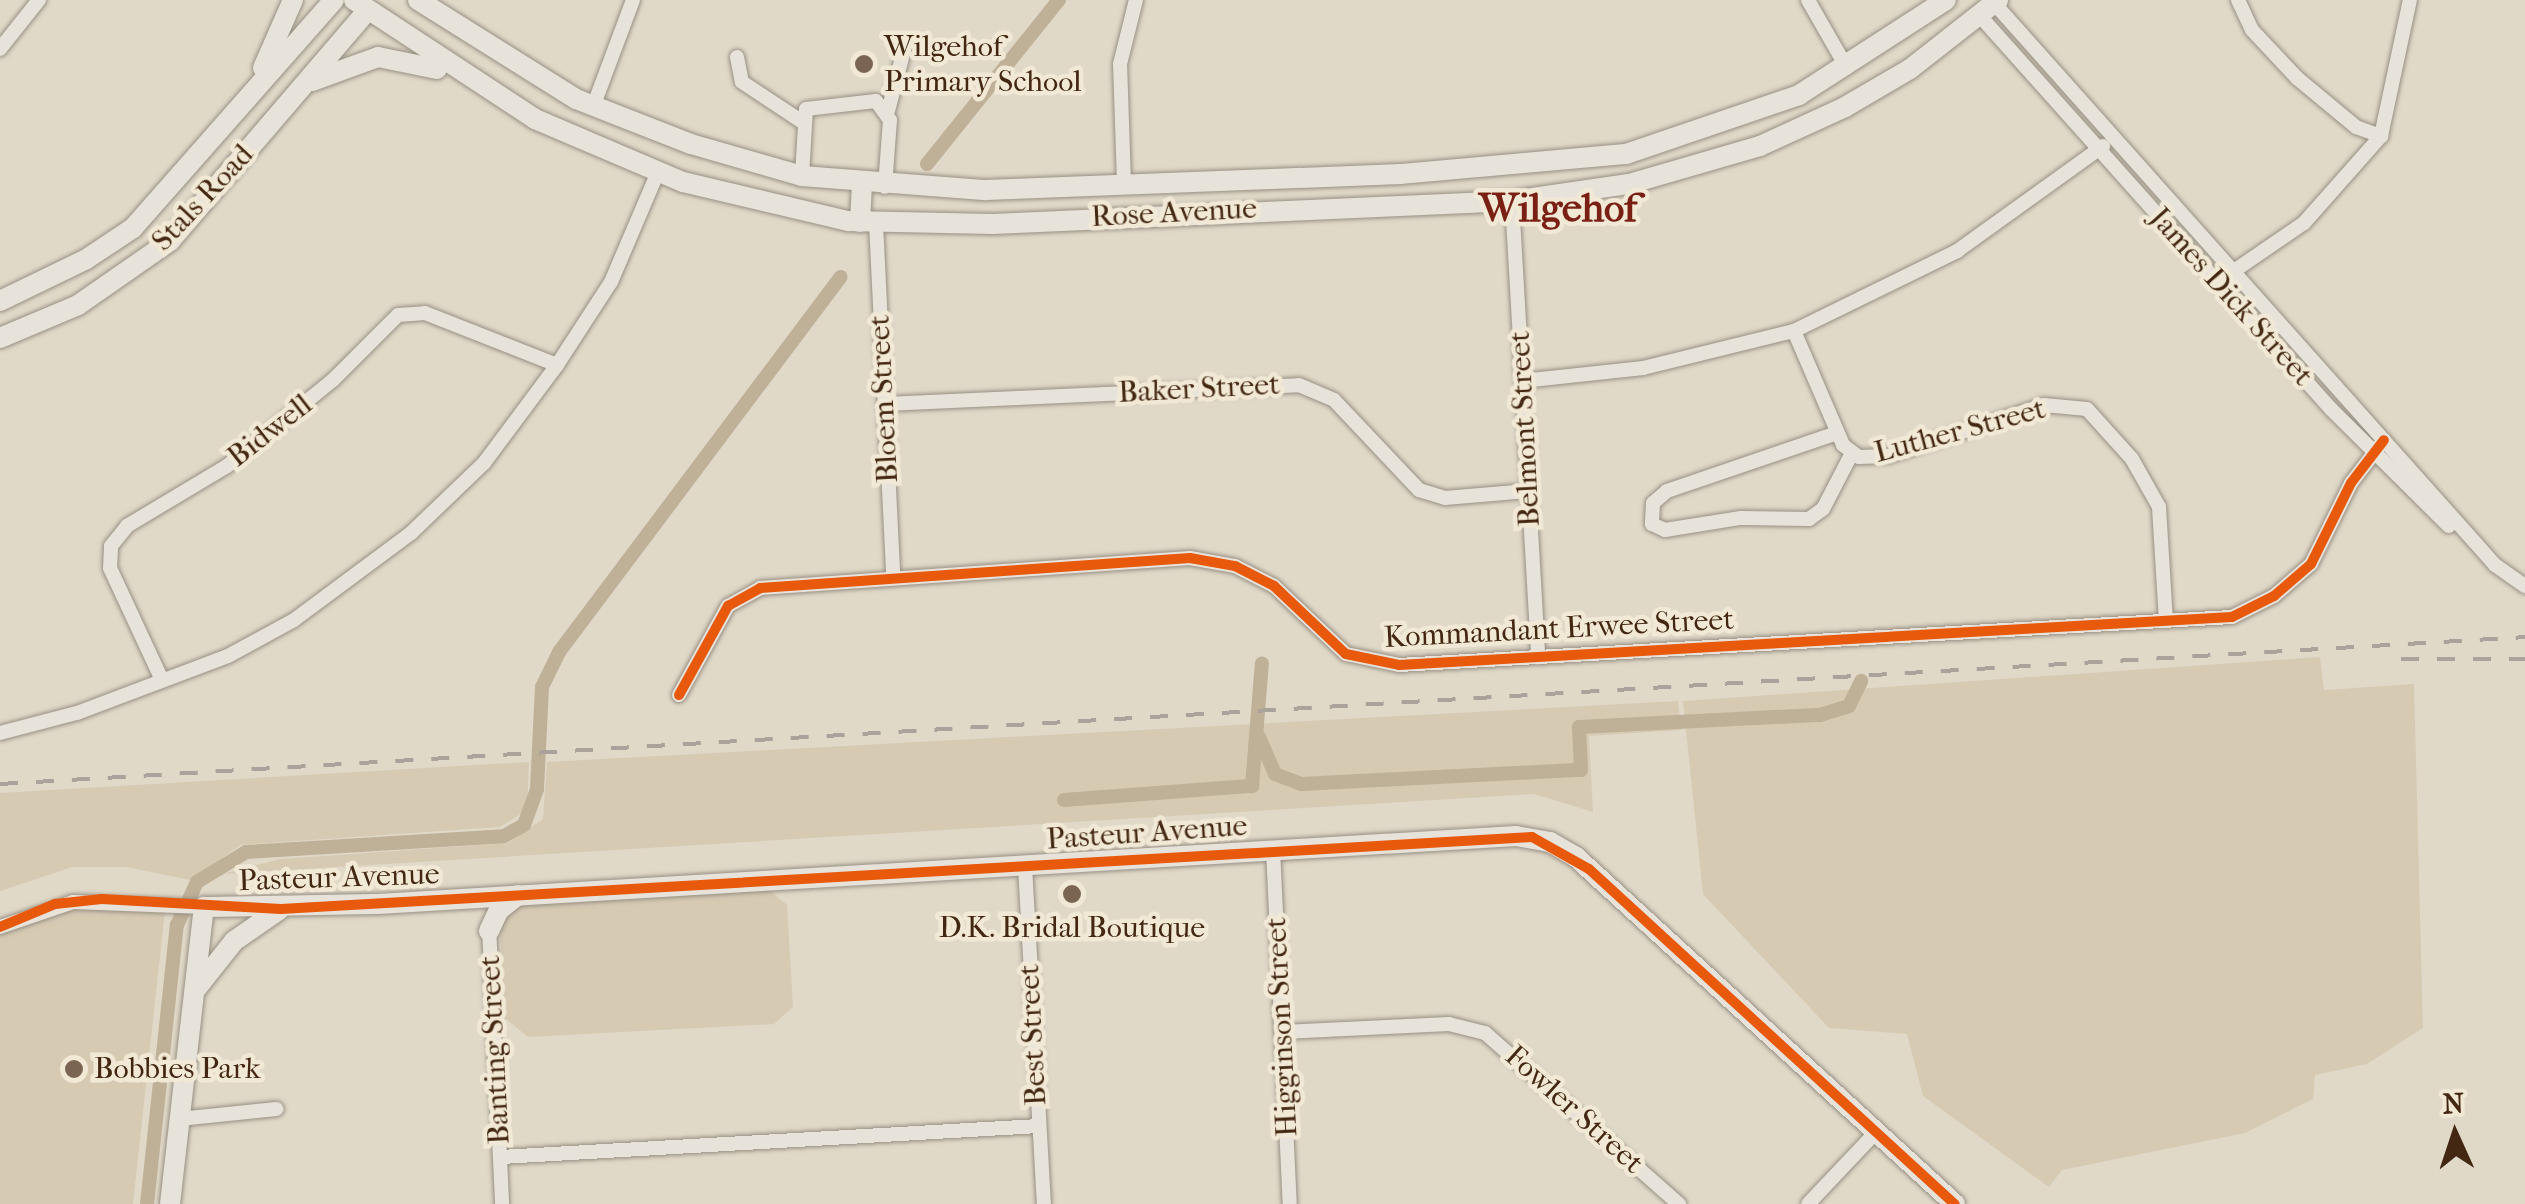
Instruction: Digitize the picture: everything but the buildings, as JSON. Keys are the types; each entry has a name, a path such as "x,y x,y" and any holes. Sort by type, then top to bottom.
{"street":[{"path":"0,49 39,0"},
{"path":"248,96 293,0"},
{"name":"Stals Road","path":"0,301 60,273 133,228 334,0"},
{"path":"565,132 584,103 632,0"},
{"path":"1124,184 1120,64 1136,0"},
{"path":"1808,0 1855,62 1885,85"},
{"path":"2238,0 2252,30 2297,78 2356,127 2381,136"},
{"path":"2214,277 2235,274 2304,223 2381,136 2410,0"},
{"name":"Rose Avenue","path":"416,1 584,103 617,116 691,144 802,176 891,187 1124,184 1490,168 1626,154 1693,136 1828,79 1942,3"},
{"path":"1942,3 1961,32"},
{"name":"Stals Road","path":"0,338 78,305 170,241 301,88 363,4"},
{"name":"Rose Avenue","path":"363,4 467,80 606,150 682,182 877,223 1541,199 1686,170 1760,146 1845,108 1885,85 1991,6"},
{"name":"James Dick Street","path":"1991,6 2495,565"},
{"name":"James Dick Street","path":"1991,6 2097,150 2371,451 2495,565 2525,586"},
{"path":"877,223 891,187 888,110 906,44"},
{"path":"301,88 333,70 378,57 412,60 467,80"},
{"path":"738,57 742,82 801,121"},
{"path":"1828,79 1845,108"},
{"path":"802,176 801,121 806,109 827,102 876,101 888,110"},
{"path":"606,150 617,116"},
{"path":"0,733 228,656 294,620 412,533 484,462 557,365 611,282 651,169 655,130"},
{"path":"1522,380 1642,368 1794,330 1956,251 2112,140"},
{"path":"682,182 691,144"},
{"path":"1538,164 1541,199"},
{"path":"1490,168 1503,202"},
{"path":"1146,182 1148,213"},
{"path":"862,183 877,223"},
{"path":"1099,184 1101,217"},
{"name":"Belmont Street","path":"1503,202 1522,380 1538,657"},
{"name":"Bloem Street","path":"877,223 892,575"},
{"path":"60,273 78,305"},
{"name":"Bidwell","path":"162,680 110,568 111,546 127,526 227,466 296,412 398,315 425,313 557,365"},
{"name":"Luther Street","path":"1794,330 1837,433 1852,453 1888,456 2044,405 2087,409 2132,460 2159,507 2166,622"},
{"name":"Baker Street","path":"885,404 1299,385 1334,400 1419,490 1445,498 1528,491"},
{"path":"1837,433 1667,490 1653,502 1652,524 1665,530 1742,518 1809,519 1824,508 1852,453"},
{"name":"Kommandant Erwee Street","path":"679,694 718,622 746,593 892,575 1214,560 1274,586 1314,629 1358,660 1399,665 2232,617 2298,577 2318,554 2371,451 2384,440"},
{"name":"Pasteur Avenue","path":"170,1204 202,907 280,910 1516,836 1550,842 1590,869 1955,1204"},
{"name":"Higginson Street","path":"1273,849 1290,1204"},
{"name":"Best Street","path":"1025,866 1044,1204"},
{"path":"489,931 499,910 520,894"},
{"name":"Banting Street","path":"489,895 502,1204"},
{"path":"0,928 73,902 202,907"},
{"path":"191,997 216,958 280,910"},
{"name":"Fowler Street","path":"1283,1032 1450,1024 1484,1033 1678,1204"},
{"path":"179,1119 276,1109"},
{"path":"500,1157 1038,1126"},
{"path":"1808,1204 1876,1132"}],"shaded area":[{"path":"2320,657 2324,690 2414,684 2423,1028 2367,1064 2315,1075 2313,1099 2245,1133 2062,1170 2049,1187 1923,1096 1907,1034 1829,1028 1703,894 1683,701"},
{"path":"1678,701 1681,730 1589,736 1593,812 1534,794 223,874 280,859 508,843 543,819 547,762"},
{"path":"529,762 527,810 500,827 241,845 190,880 127,867 72,867 0,891 0,793"},
{"path":"765,887 787,905 793,1007 774,1024 528,1037 505,1018 500,930 506,915 525,903"},
{"name":"Bobbies Park","path":"69,906 165,910 133,1204 0,1204 0,935"}],"waterway":[{"path":"927,164 1059,0"},
{"path":"147,1204 177,925 197,882 246,852 504,836 524,825 537,789 542,687 559,652 841,277"},
{"path":"1064,800 1252,786 1262,663"},
{"path":"1259,737 1275,774 1301,784 1581,770 1579,727 1820,715 1849,706 1861,681"}],"railway":[{"path":"0,784 2525,637"},
{"path":"2401,659 2525,659"}],"cycle path":[{"path":"679,695 728,606 760,588 1190,558 1235,566 1274,586 1346,654 1399,665 2232,617 2274,596 2311,564 2351,483 2384,440"},
{"path":"0,927 55,904 102,899 281,909 1532,837 1589,869 1955,1204"}],"place":[{"name":"Wilgehof Primary School","path":"864,64"},
{"name":"D.K. Bridal Boutique","path":"1072,894"},
{"name":"Bobbies Park","path":"74,1069"}],"district":[{"name":"Wilgehof","path":"1558,208"}]}
